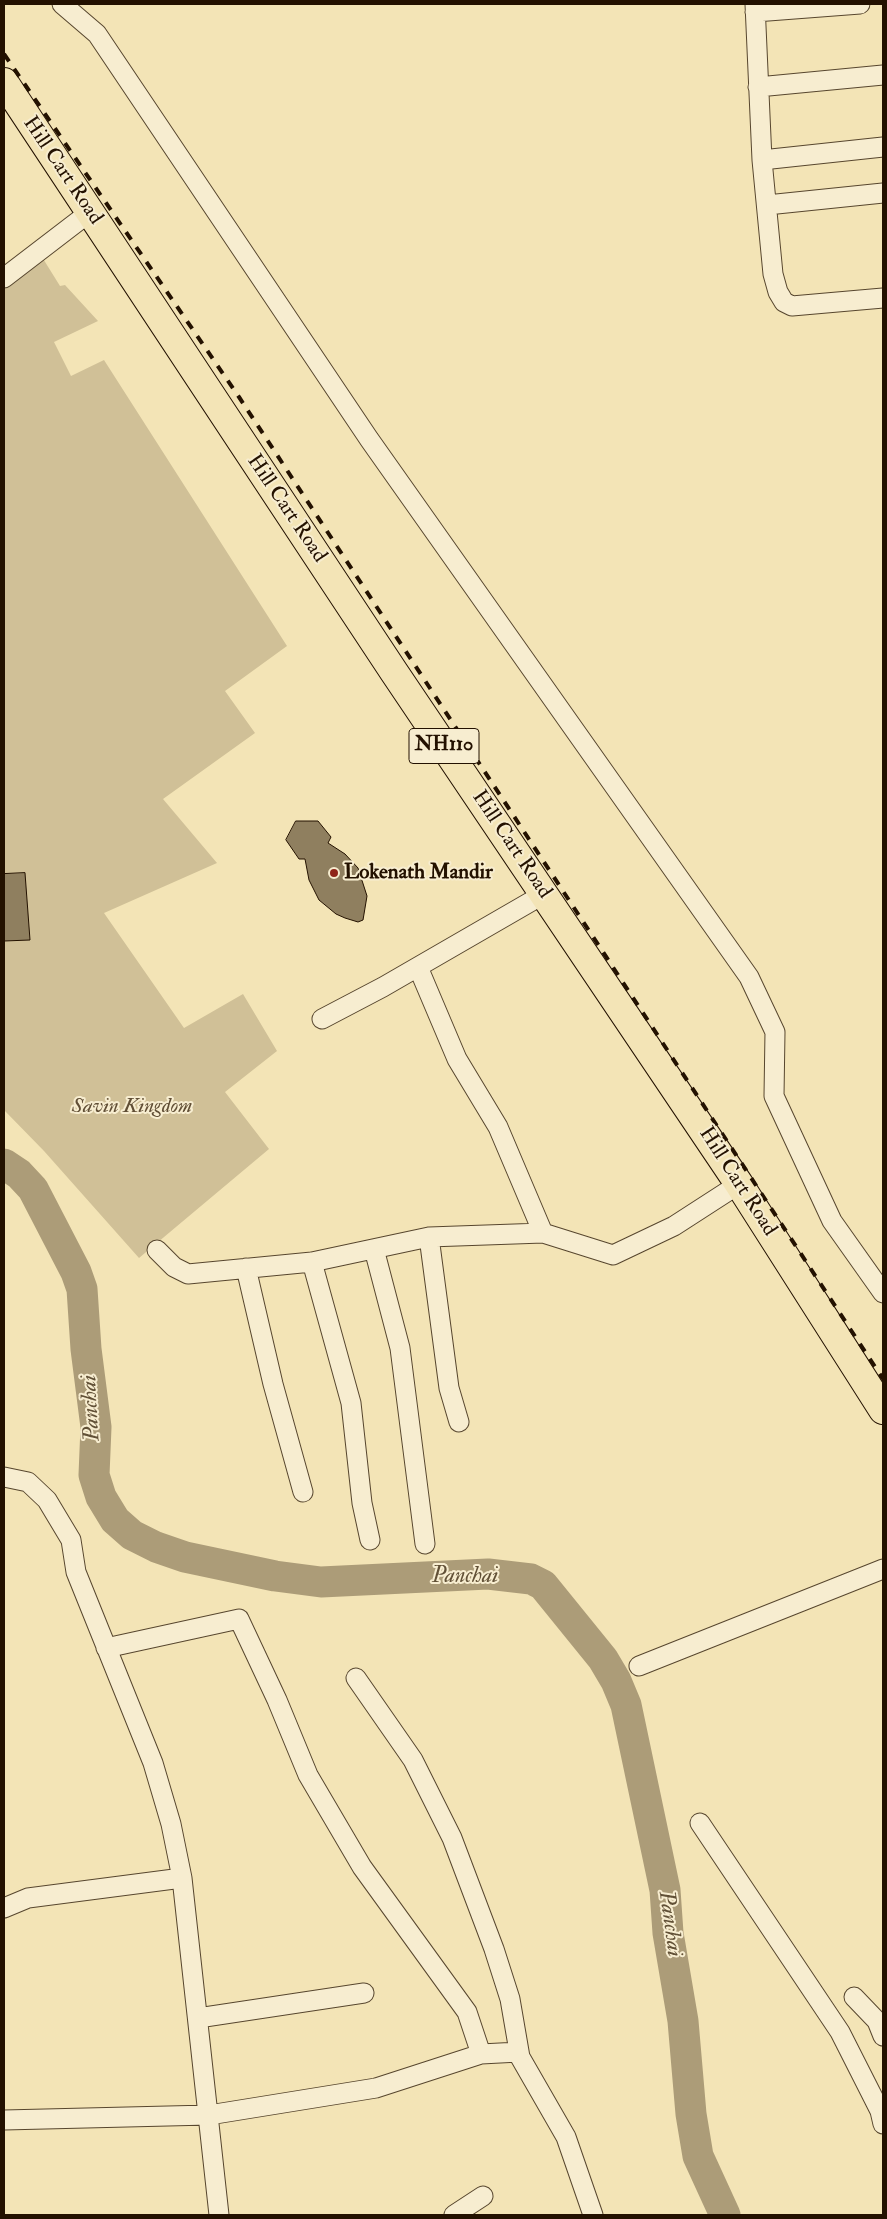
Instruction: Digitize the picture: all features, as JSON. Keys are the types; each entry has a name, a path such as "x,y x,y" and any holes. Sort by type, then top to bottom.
{"highway":[{"name":"Hill Cart Road","path":"4,82 739,1184 883,1410"}],"street":[{"path":"62,4 97,34 369,439 749,977 776,1032 774,1096 832,1221 883,1292"},
{"path":"860,4 755,8 762,160 774,274 778,292 784,302 792,306 883,298"},
{"path":"758,87 883,75"},
{"path":"762,160 883,147"},
{"path":"767,205 883,192"},
{"path":"4,278 90,212"},
{"path":"322,1019 418,967 544,894"},
{"path":"418,967 458,1059 498,1127 543,1233"},
{"path":"157,1250 174,1267 188,1274 312,1262 429,1237 543,1233 613,1255 674,1226 739,1184"},
{"path":"429,1237 449,1388 459,1422"},
{"path":"374,1249 400,1348 425,1544"},
{"path":"312,1262 351,1403 362,1503 370,1540"},
{"path":"246,1268 273,1384 303,1492"},
{"path":"4,1478 28,1482 47,1500 71,1540 76,1572 153,1763 171,1824 182,1878 219,2215"},
{"path":"639,1666 883,1569"},
{"path":"106,1648 239,1619 277,1700 308,1775 362,1866 467,2012 481,2054"},
{"path":"356,1678 413,1760 452,1838 494,1948 510,1999 519,2052 566,2137 593,2215"},
{"path":"700,1823 840,2032 880,2111 883,2124"},
{"path":"4,1908 28,1898 182,1878"},
{"path":"198,2018 364,1992"},
{"path":"854,1997 877,2021 883,2036"},
{"path":"4,2120 209,2115 376,2088 481,2054 519,2052"},
{"path":"454,2215 483,2196"}],"green space":[{"name":"Savin Kingdom","path":"42,257 60,286 65,285 98,321 54,342 71,376 104,360 287,646 225,691 255,733 163,799 217,863 104,913 184,1028 243,994 277,1051 225,1092 269,1149 139,1258 44,1151 4,1110 4,286"}],"building":[{"name":"Lokenath Mandir","path":"296,821 318,821 331,837 328,843 345,854 358,868 367,896 363,920 358,922 336,914 319,900 309,880 305,859 299,859 286,840"},
{"path":"25,873 30,940 4,941 4,874"}],"waterway":[{"name":"Panchai","path":"4,1164 19,1174 33,1189 76,1272 82,1289 86,1349 96,1427 94,1475 101,1497 115,1520 132,1535 156,1547 185,1557 275,1576 321,1582 488,1574 531,1579 543,1585 603,1659 616,1681 626,1705 665,1890 668,1933 683,2021 691,2114 698,2156 725,2215"}],"railway":[{"path":"4,54 239,397 883,1379"}],"place":[{"name":"Lokenath Mandir","path":"334,873"}]}
